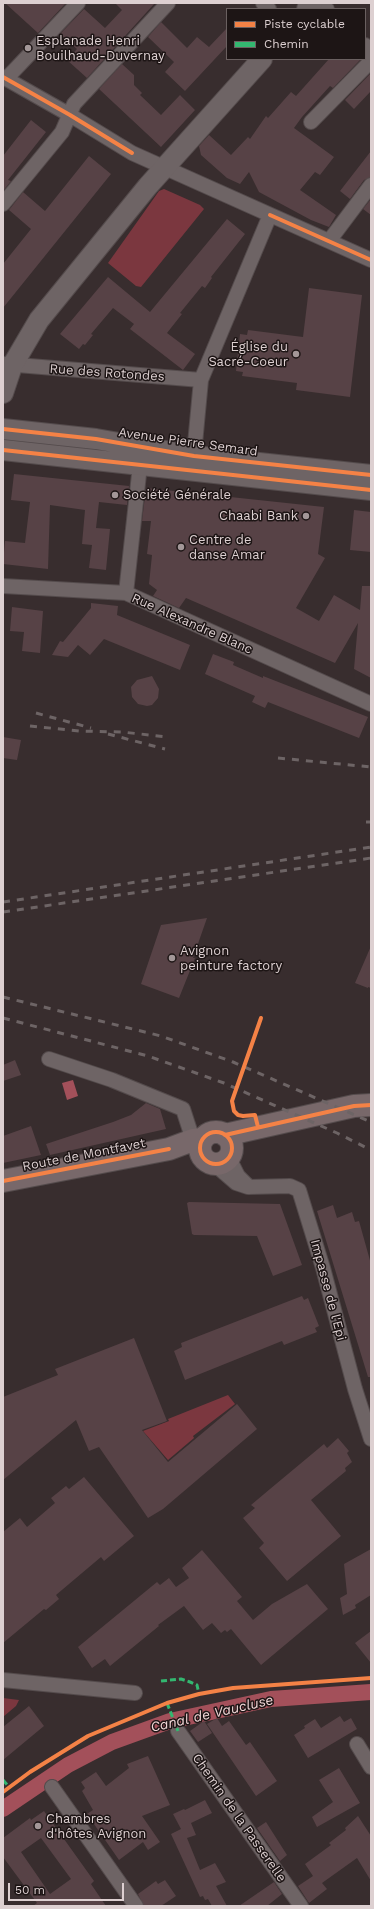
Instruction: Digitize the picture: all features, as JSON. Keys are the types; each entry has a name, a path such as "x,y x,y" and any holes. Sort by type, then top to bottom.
{"main road":[{"path":"3,393 7,365 39,320 164,168 261,60"},
{"name":"Avenue Pierre Semard","path":"3,429 96,439 193,463 371,490"},
{"name":"Avenue Pierre Semard","path":"3,450 140,466 193,463 371,475"},
{"path":"214,1148 251,1128 365,1103"},
{"name":"Route de Montfavet","path":"3,1181 169,1149 214,1148"}],"street":[{"path":"78,3 4,78 70,115 132,153 371,260"},
{"path":"3,204 62,132 74,104 168,3"},
{"path":"310,122 371,61"},
{"path":"329,241 371,185"},
{"path":"193,463 201,380 270,215"},
{"name":"Rue des Rotondes","path":"7,365 201,380"},
{"path":"126,593 140,466"},
{"name":"Rue Alexandre Blanc","path":"3,586 126,593 371,704"},
{"path":"49,1059 112,1080 183,1109 214,1148"},
{"name":"Impasse de l'Epi","path":"214,1148 236,1183 248,1187 290,1186 299,1190 323,1268 355,1389 371,1439"},
{"path":"3,1680 135,1693"},
{"name":"Chemin de la Passerelle","path":"178,1731 301,1906"},
{"path":"357,1744 371,1767"},
{"path":"52,1787 136,1906"}],"shaded area":[{"path":"164,189 200,205 204,209 141,287 136,286 108,263 159,191"},
{"path":"73,1080 78,1096 67,1100 62,1083"},
{"path":"228,1395 235,1404 193,1436 194,1438 168,1460 143,1431 169,1421 168,1419"},
{"path":"3,1698 19,1700 16,1706 3,1717"}],"building":[{"path":"5,3 66,3 38,33"},
{"path":"115,3 155,3 87,78 67,60 77,49 60,34 84,9 105,28 122,10"},
{"path":"161,22 187,48 197,37 209,47 226,29 226,47 185,91 165,72 174,62 148,37"},
{"path":"328,60 360,60 333,88 330,86 294,128 334,157 320,175 315,172 300,190 336,215 329,227 311,220 259,192 249,172 240,184 227,178 201,155 199,146 209,135 231,155 248,137 250,139 266,116 268,118 291,92 296,96"},
{"path":"122,64 134,75 134,85 142,93 140,95 161,115 180,95 195,110 161,147 99,89"},
{"path":"371,73 371,91 354,109 345,100"},
{"path":"31,120 46,132 8,180 11,181 3,191 3,156"},
{"path":"371,151 371,177 364,180 350,199 340,191"},
{"path":"89,156 111,174 3,308 3,264 31,229 9,210 23,192 45,211"},
{"path":"371,199 371,215 363,209"},
{"path":"227,219 245,234 211,277 212,278 205,288 202,286 180,313 182,314 167,333 195,354 183,370 130,329 134,324 113,308 91,334 93,335 85,345 83,344 79,349 60,334 108,277 150,312"},
{"name":"Église du Sacré-Coeur","path":"309,288 362,295 350,397 296,390 297,383 242,376 243,372 236,371 240,334 247,335 248,330 303,337"},
{"path":"14,474 129,486 127,505 99,502 96,528 110,529 106,570 89,568 92,545 82,544 85,510 50,505 48,569 3,564 5,541 25,543 30,502 11,500"},
{"path":"146,488 324,507 318,554 325,558 296,608 319,621 334,595 360,610 362,586 371,586 371,678 354,669 358,623 335,663 186,598 179,608 153,596 157,590 149,584 152,555 147,554 151,521 142,521"},
{"path":"354,510 371,512 371,552 350,550"},
{"path":"91,603 118,606 117,615 190,645 180,670 104,639 90,655 78,645 68,657 52,655 60,641 63,642 91,608"},
{"path":"12,607 43,611 40,653 22,651 24,632 10,631"},
{"path":"213,654 234,662 233,665 263,678 263,676 368,717 359,738 268,702 265,708 252,702 255,696 205,674"},
{"path":"152,676 159,689 158,698 152,705 147,706 138,704 132,697 131,687 137,680"},
{"path":"3,737 21,740 17,760 3,758"},
{"name":"Avignon peinture factory","path":"207,918 193,958 195,958 179,998 141,984 161,925"},
{"path":"371,946 371,988 368,988 355,983"},
{"path":"15,1060 21,1075 3,1081 3,1065"},
{"path":"146,1103 160,1109 166,1129 50,1155 46,1144 131,1115"},
{"path":"31,1126 41,1155 3,1163 3,1136"},
{"path":"187,1203 280,1204 302,1265 273,1276 257,1236 192,1234"},
{"path":"333,1205 337,1218 352,1212 355,1222 359,1221 371,1264 371,1377 368,1377 317,1211"},
{"path":"302,1296 304,1300 308,1298 319,1326 315,1328 317,1332 284,1345 282,1341 185,1380 174,1351 182,1347 181,1343"},
{"path":"134,1338 167,1421 142,1430 168,1462 237,1404 257,1429 163,1509 148,1518 99,1447 89,1451 76,1420 3,1480 3,1397 58,1375 55,1369"},
{"path":"338,1438 349,1451 347,1453 352,1462 345,1468 346,1471 311,1500 341,1536 287,1581 259,1548 264,1543 243,1518 255,1508 251,1505 270,1489 324,1444 327,1448"},
{"path":"84,1477 134,1536 104,1561 101,1557 56,1595 59,1599 46,1610 44,1609 3,1643 3,1532 20,1518 27,1527 55,1503 51,1498 66,1486 69,1489"},
{"path":"371,1549 371,1595 355,1605 356,1608 343,1615 340,1598 347,1594 344,1564"},
{"path":"202,1550 242,1597 237,1601 253,1620 272,1604 307,1584 328,1609 261,1665 231,1629 227,1632 225,1630 221,1633 212,1623 203,1630 184,1606 158,1625 159,1626 110,1666 105,1659 92,1668 78,1647 157,1582 160,1585 169,1578 176,1587 189,1578 182,1568"},
{"path":"371,1631 371,1663 355,1643"},
{"path":"29,1706 44,1726 3,1760 3,1727"},
{"path":"340,1716 344,1722 351,1718 357,1729 308,1758 294,1735 315,1719 321,1728"},
{"path":"217,1718 222,1726 229,1721 246,1745 250,1742 277,1781 256,1796 207,1724"},
{"path":"204,1721 212,1733 198,1742 190,1731"},
{"path":"148,1756 170,1805 142,1816 160,1842 148,1850 143,1842 119,1860 87,1814 93,1810 82,1791 85,1788 81,1782 96,1772 106,1786 129,1768 127,1764"},
{"path":"339,1768 360,1803 317,1827 312,1817 333,1802 319,1780"},
{"path":"205,1800 212,1813 191,1823 196,1835 187,1838 200,1870 215,1863 226,1882 216,1886 227,1906 212,1906 208,1899 205,1900 203,1896 200,1897 171,1834 181,1829 173,1814"},
{"path":"44,1811 94,1881 91,1884 106,1906 33,1906 37,1903 3,1857 3,1838 30,1818 31,1820","holes":["41,1838 71,1879 50,1894 21,1852"]},
{"path":"358,1816 371,1836 371,1881 357,1858 322,1883 327,1889 309,1903 298,1886 313,1876 305,1864 331,1845 329,1843 346,1830 345,1828"},
{"path":"266,1822 287,1855 280,1861 257,1828"},
{"path":"165,1880 176,1896 161,1906 144,1906 138,1894 156,1881 158,1884"},
{"path":"274,1882 282,1894 267,1906 239,1906"}],"waterway":[{"name":"Canal de Vaucluse","path":"3,1809 68,1765 112,1742 170,1721 271,1699 371,1692"}],"railway":[{"path":"36,713 91,728"},
{"path":"30,726 79,731 122,732 168,737"},
{"path":"108,734 165,749"},
{"path":"278,758 371,767"},
{"path":"366,822 371,822"},
{"path":"3,902 371,847"},
{"path":"3,912 371,858"},
{"path":"3,997 161,1036 233,1062 371,1122"},
{"path":"3,1018 148,1056 224,1083 337,1133 371,1150"}],"marked path":[{"path":"161,1681 181,1679 190,1682 197,1685 199,1694"},
{"path":"167,1703 178,1731"},
{"path":"3,1780 9,1787"}],"cycle path":[{"path":"3,77 70,115 132,153"},
{"path":"270,215 371,260"},
{"path":"3,429 96,439 194,456 371,475"},
{"path":"3,450 371,490"},
{"path":"258,1127 255,1115 238,1115 234,1111 232,1101 261,1018"},
{"path":"225,1135 354,1106 371,1105"},
{"path":"216,1132 222,1133 229,1139 232,1148 231,1154 225,1161 216,1164 210,1163 203,1157 200,1148 201,1142 207,1135 216,1132"},
{"path":"3,1181 169,1149"},
{"path":"3,1792 30,1772 88,1736 167,1703 199,1694 233,1688 371,1678"}],"place":[{"name":"Esplanade Henri Bouilhaud-Duvernay","path":"28,48"},
{"name":"Église du Sacré-Coeur","path":"296,354"},
{"name":"Société Générale","path":"115,495"},
{"name":"Chaabi Bank","path":"306,516"},
{"name":"Centre de danse Amar","path":"181,547"},
{"name":"Avignon peinture factory","path":"172,958"},
{"name":"Chambres d'hôtes Avignon","path":"38,1826"}]}
